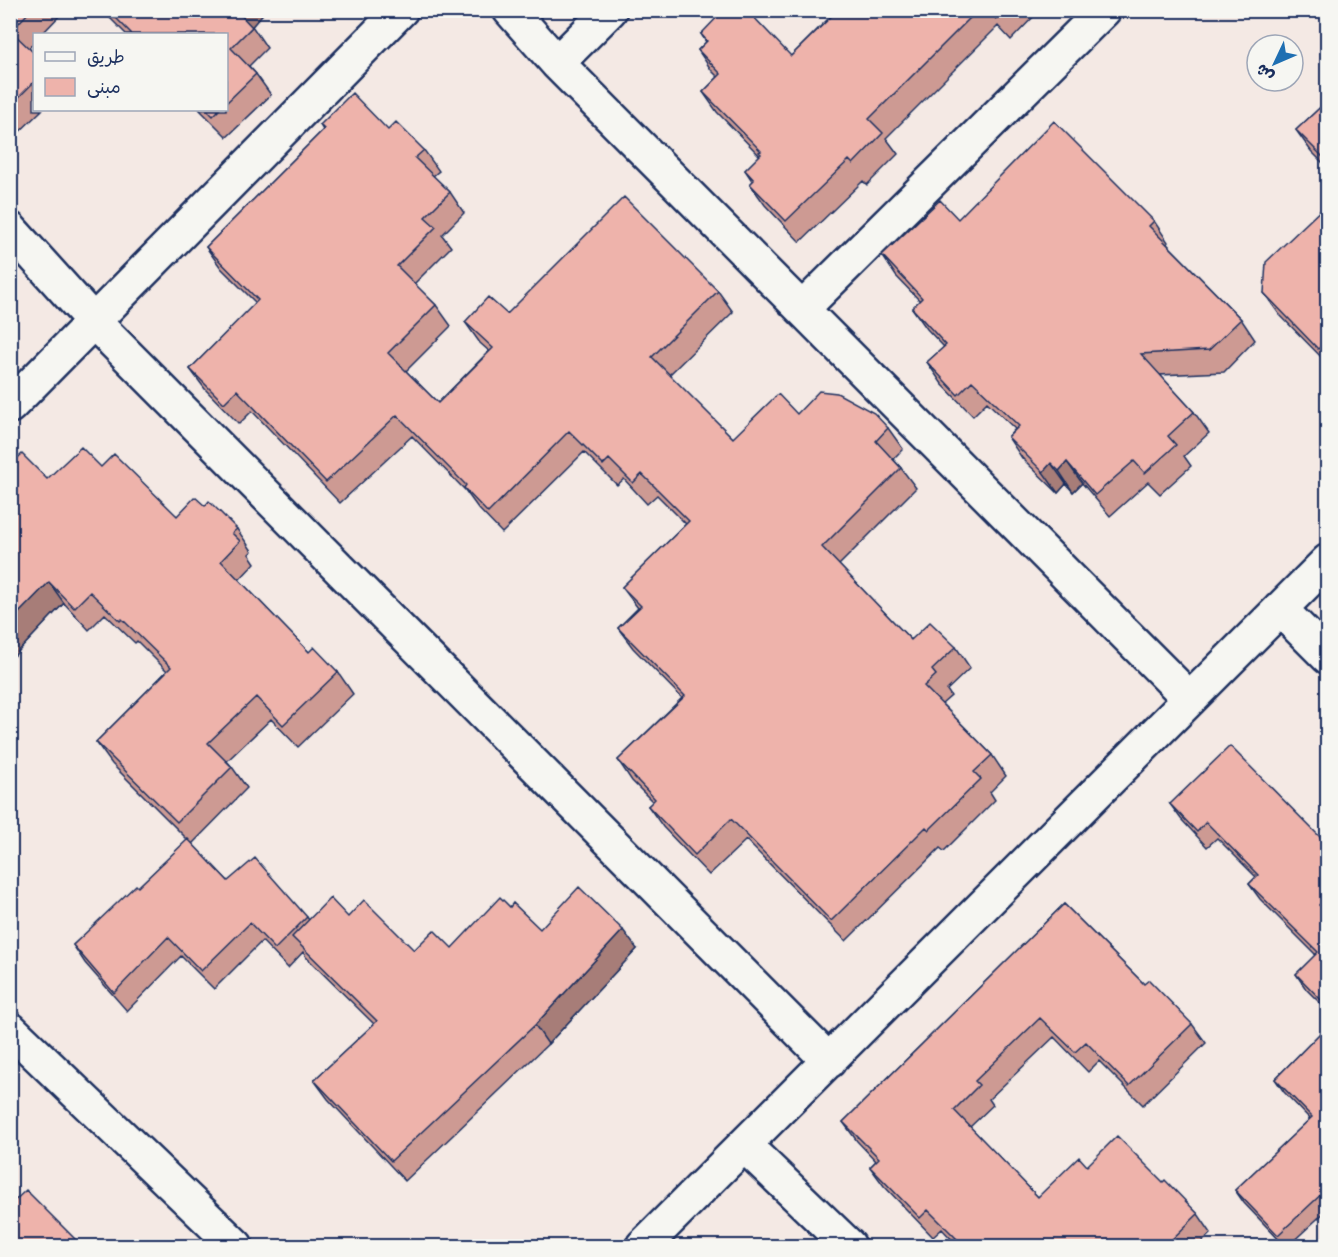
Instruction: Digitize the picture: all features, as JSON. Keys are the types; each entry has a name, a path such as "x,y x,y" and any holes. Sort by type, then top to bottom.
{"street":[{"path":"10,406 401,10"},
{"path":"510,10 557,63 1190,699"},
{"path":"557,63 610,10"},
{"path":"802,309 1104,10"},
{"path":"10,230 94,321 829,1061"},
{"path":"644,1246 1328,561"},
{"path":"1280,609 1328,657"},
{"path":"10,1029 236,1246"},
{"path":"744,1145 849,1246"}],"building":[{"path":"10,10 31,10 11,31 33,52 33,83 10,106"},
{"path":"108,10 236,10 252,27 231,48 256,74 228,101 228,33 131,33"},
{"path":"724,10 734,10 736,13 738,10 747,10 791,56 838,10 978,10 869,119 883,133 853,164 849,160 786,221 750,184 754,180 745,170 761,154 759,152 761,151 703,92 721,74 698,50 707,41 701,34"},
{"path":"988,10 1005,10 996,19"},
{"path":"352,93 388,130 396,122 424,150 415,158 450,192 425,217 436,227 397,266 436,305 388,353 438,403 493,348 465,322 488,297 507,314 624,197 718,291 652,357 733,438 778,394 797,414 819,391 837,393 874,413 888,428 876,441 901,468 822,547 911,640 930,622 956,647 932,670 936,675 924,686 992,755 974,772 981,779 929,830 926,827 831,921 731,819 695,855 648,806 655,799 618,760 685,696 618,628 641,606 622,587 689,521 642,474 633,483 609,459 603,465 569,431 488,513 464,488 466,485 397,415 326,482 237,390 224,403 190,369 258,300 206,247 324,129 320,125"},
{"path":"1328,100 1328,162 1296,130"},
{"path":"208,111 218,111 213,116"},
{"path":"1054,121 1154,221 1149,226 1241,319 1209,350 1141,354 1194,412 1168,436 1176,445 1145,473 1134,461 1095,495 1067,462 1059,471 1051,463 1043,472 1008,437 1019,426 972,381 958,395 927,362 946,345 912,308 922,298 882,255 940,200 958,219"},
{"path":"1328,203 1328,340 1318,349 1264,293 1266,262"},
{"path":"81,447 101,467 114,454 177,516 195,497 205,506 209,501 237,529 232,533 240,541 221,561 309,652 314,647 338,672 283,725 256,697 208,743 232,767 177,822 96,742 171,667 122,619 120,621 90,592 74,608 49,582 10,622 10,465 22,454 47,479"},
{"path":"1230,746 1328,845 1328,896 1319,905 1328,913 1328,1007 1296,974 1318,952 1249,884 1258,875 1206,822 1197,832 1170,804"},
{"path":"188,839 228,881 255,858 307,917 275,949 250,923 201,971 168,937 114,993 73,945"},
{"path":"579,887 623,930 535,1025 391,1161 314,1080 377,1021 292,937 330,898 348,917 364,900 414,950 434,930 452,948 500,897 510,907 513,903 540,929"},
{"path":"1064,904 1144,984 1149,980 1192,1024 1129,1086 1086,1042 1075,1052 1040,1018 975,1081 979,1085 954,1110 1038,1197 1079,1157 1087,1166 1117,1136 1198,1214 1165,1246 964,1246 928,1210 920,1218 870,1167 879,1158 843,1122"},
{"path":"1328,1025 1328,1188 1278,1235 1235,1190 1312,1117 1275,1079"},
{"path":"26,1190 82,1246 10,1246 10,1205"}]}
